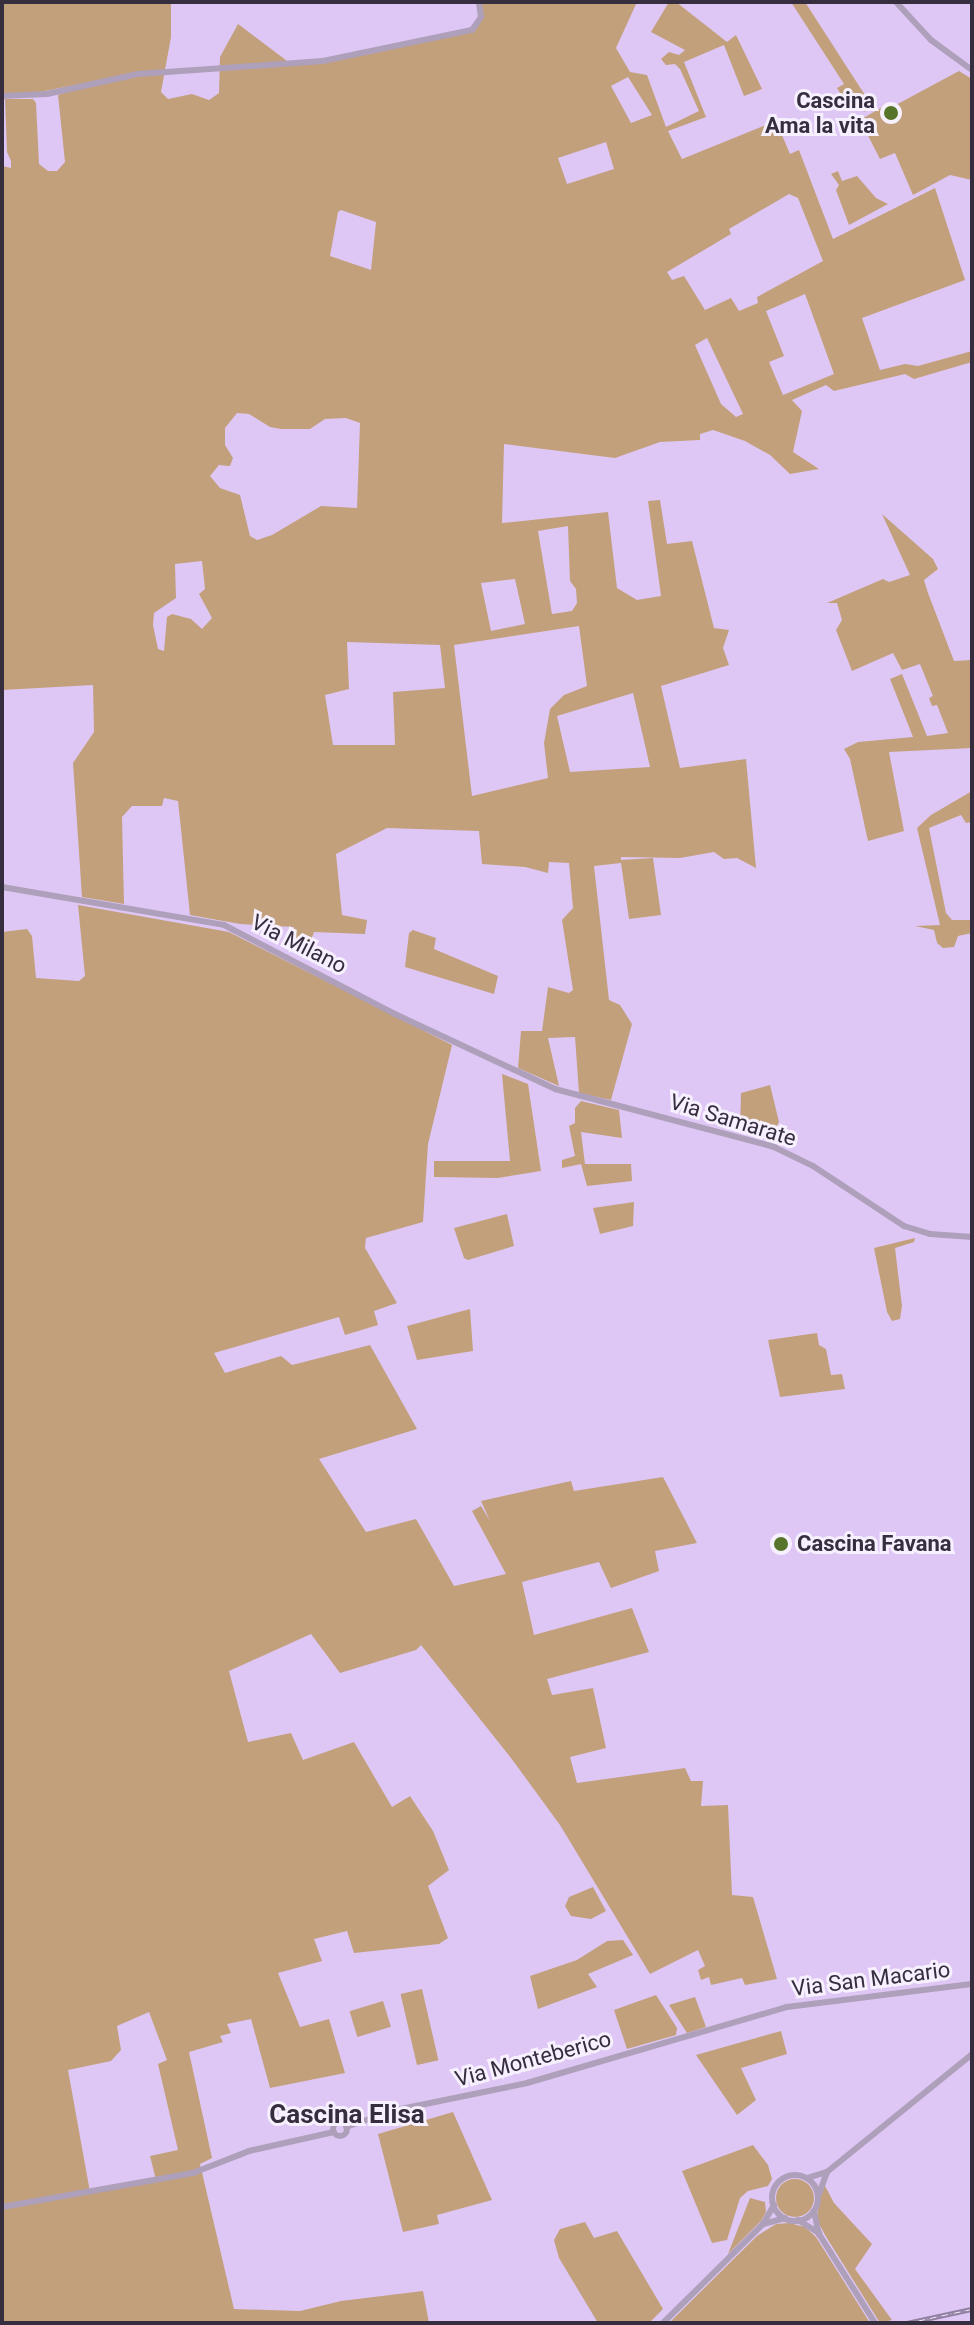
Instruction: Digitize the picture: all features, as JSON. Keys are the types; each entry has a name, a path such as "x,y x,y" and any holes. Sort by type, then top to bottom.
{"street":[{"path":"896,2 931,40 972,70"},
{"path":"2,96 36,96 115,77 323,61 464,32 476,23 480,5"},
{"name":"Via Milano","path":"2,887 224,925 395,1014 561,1091"},
{"name":"Via Samarate","path":"561,1091 778,1149 817,1168 890,1218 918,1232 972,1237"},
{"name":"Via San Macario","path":"682,2037 804,2003 972,1984"},
{"name":"Via Monteberico","path":"2,2207 193,2173 249,2151 334,2132 341,2136 346,2127 396,2110 527,2083 682,2037"},
{"path":"663,2323 763,2224 774,2205 773,2193 780,2181 792,2175 807,2178 827,2172 972,2054"},
{"path":"827,2172 814,2211 819,2234 875,2323"},
{"path":"807,2178 818,2195"},
{"path":"774,2205 785,2218"},
{"path":"798,2220 814,2211"},
{"path":"763,2224 785,2218 798,2220 819,2234"}],"shaded area":[{"path":"2,2 171,2 171,37 161,92 168,99 192,94 209,100 219,93 220,57 238,24 291,64 369,54 473,32 477,28 480,2 637,2 616,48 630,72 647,75 666,127 699,111 680,69 675,64 666,65 661,59 669,52 679,55 685,50 651,32 669,2 676,2 727,42 736,35 762,89 744,96 724,45 684,62 706,117 668,131 682,159 776,121 790,154 799,150 833,239 935,188 965,280 862,318 880,370 905,364 918,366 972,351 972,362 914,379 905,374 834,391 826,385 792,400 802,411 793,452 819,469 790,474 770,455 745,441 713,430 700,434 700,440 660,442 615,458 504,444 502,523 608,512 617,588 637,600 661,596 648,501 660,500 667,544 692,541 714,628 729,630 723,648 729,665 661,686 680,768 746,759 756,868 737,858 724,859 714,852 680,858 621,857 621,860 653,858 661,915 629,919 621,863 594,866 609,1000 620,1005 632,1024 611,1100 579,1093 575,1037 548,1038 559,1086 518,1068 521,1031 542,1031 548,987 569,993 573,990 562,920 573,908 569,863 549,862 548,873 525,867 482,864 479,831 387,828 336,854 342,915 367,920 365,934 314,932 307,951 291,943 294,927 240,924 190,915 178,801 164,798 162,806 132,806 122,817 124,904 82,897 73,763 94,732 93,685 2,690 2,166 11,168 7,152 5,99 33,99 36,103 39,164 48,171 57,171 65,162 58,95 79,88 80,84 25,95 2,93","holes":["628,77 652,115 631,123 611,86","606,142 614,169 567,184 558,158","789,194 798,198 823,261 757,297 758,303 739,311 731,298 705,310 684,276 672,280 667,272 731,234 729,229","341,210 376,222 371,270 330,256 338,212","805,294 834,374 783,395 769,362 784,356 766,311","707,338 743,414 736,417 721,404 695,345","237,413 249,414 270,427 281,429 310,429 325,419 346,418 360,423 357,508 321,506 272,535 257,540 250,536 240,495 220,488 210,476 219,465 230,466 233,458 225,445 225,428","568,526 570,581 576,589 577,603 572,611 552,614 538,531","202,561 205,589 199,594 212,618 202,629 191,619 172,614 167,617 164,651 158,649 154,613 176,598 175,564","515,579 525,624 491,631 481,583","579,626 587,686 564,695 550,709 544,743 548,778 472,796 454,645","347,642 440,645 445,688 393,692 395,745 333,745 325,695 349,689","633,693 650,767 570,772 557,716"]},
{"path":"791,2 805,2 872,106 864,112 856,101 848,106 837,88 844,84"},
{"path":"959,71 972,79 972,180 950,175 913,195 895,153 880,159 860,120 884,106 892,123 897,122 892,107"},
{"path":"838,171 842,181 857,176 876,198 888,204 849,225 836,190 839,185 831,174"},
{"path":"882,514 933,559 938,569 924,580 928,593 954,661 972,660 972,748 889,752 904,831 868,841 850,759 844,749 858,742 913,737 890,679 902,674 927,736 948,733 937,705 932,706 929,698 933,696 920,664 902,670 893,653 852,671 836,630 842,620 837,603 827,603 883,579 889,582 910,575"},
{"path":"972,791 972,822 966,823 961,815 929,828 946,913 952,920 972,920 972,933 958,936 954,947 943,948 937,943 934,930 915,926 940,925 917,828 931,815"},
{"path":"78,905 229,932 452,1045 428,1144 423,1222 366,1238 365,1248 397,1303 374,1311 378,1325 345,1335 339,1317 214,1353 225,1373 281,1356 292,1365 370,1345 417,1429 319,1459 366,1532 416,1519 454,1586 506,1574 472,1511 481,1506 490,1521 481,1501 571,1481 574,1491 663,1477 697,1543 655,1551 659,1571 611,1588 599,1562 522,1582 534,1635 632,1608 649,1652 547,1679 552,1695 593,1688 606,1748 570,1757 577,1783 685,1768 691,1781 703,1781 701,1806 728,1805 732,1895 753,1897 777,1979 745,1985 742,1978 711,1985 709,1977 701,1980 698,1970 705,1966 698,1950 650,1974 560,1825 421,1645 416,1650 340,1673 311,1634 229,1671 248,1742 291,1733 303,1760 354,1742 392,1807 410,1796 433,1831 449,1870 428,1886 448,1938 439,1944 354,1953 347,1931 314,1939 322,1961 278,1973 300,2027 329,2019 345,2073 270,2088 251,2019 227,2024 231,2033 220,2036 223,2042 189,2052 212,2158 200,2164 234,2309 300,2311 341,2301 423,2291 429,2323 2,2323 2,932 27,929 32,936 36,978 79,981 85,976","holes":["149,2012 167,2060 158,2064 178,2150 150,2156 156,2180 90,2192 68,2070 111,2061 121,2050 117,2026"]},
{"path":"413,930 436,938 434,949 498,976 494,994 405,967 409,933"},
{"path":"502,1074 528,1084 541,1171 498,1178 434,1177 434,1161 510,1161"},
{"path":"770,1085 779,1122 776,1127 740,1131 741,1093"},
{"path":"581,1101 619,1110 622,1138 581,1132 585,1164 631,1164 632,1181 587,1186 581,1164 562,1168 562,1160 575,1156 569,1126 575,1123 575,1108"},
{"path":"634,1202 633,1226 600,1234 593,1208"},
{"path":"507,1214 514,1246 468,1260 464,1258 454,1228"},
{"path":"915,1238 914,1242 895,1248 902,1306 900,1319 892,1321 887,1312 874,1248"},
{"path":"470,1309 473,1351 417,1360 407,1326"},
{"path":"817,1333 819,1345 826,1349 831,1375 842,1374 845,1389 780,1397 768,1340"},
{"path":"593,1887 606,1911 591,1919 571,1916 565,1906 569,1897"},
{"path":"623,1940 633,1955 588,1974 597,1987 538,2009 530,1976 577,1960 607,1941"},
{"path":"422,1989 438,2060 417,2065 401,1994"},
{"path":"656,1995 677,2028 676,2035 627,2049 614,2010"},
{"path":"695,1997 706,2027 687,2033 669,2005"},
{"path":"383,2001 391,2027 357,2037 350,2011"},
{"path":"781,2031 787,2054 741,2068 756,2100 737,2115 696,2055"},
{"path":"453,2112 492,2200 437,2215 439,2224 403,2232 378,2134"},
{"path":"753,2145 768,2165 772,2179 768,2186 748,2191 740,2198 727,2240 712,2243 682,2171"},
{"path":"795,2179 808,2185 814,2198 808,2211 795,2217 782,2211 776,2198 782,2185"},
{"path":"824,2184 834,2203 872,2244 855,2269 892,2320 880,2323 817,2220 820,2187"},
{"path":"750,2198 765,2202 766,2212 728,2254"},
{"path":"585,2222 594,2238 617,2231 663,2309 649,2323 598,2323 559,2258 554,2240 560,2229"},
{"path":"776,2224 805,2227 816,2237 870,2323 669,2323 757,2236"}],"railway":[{"path":"907,2323 972,2309"}],"place":[{"name":"Cascina Ama la vita","path":"891,113"},
{"name":"Cascina Favana","path":"781,1544"}],"district":[{"name":"Cascina Elisa","path":"347,2115"}]}
